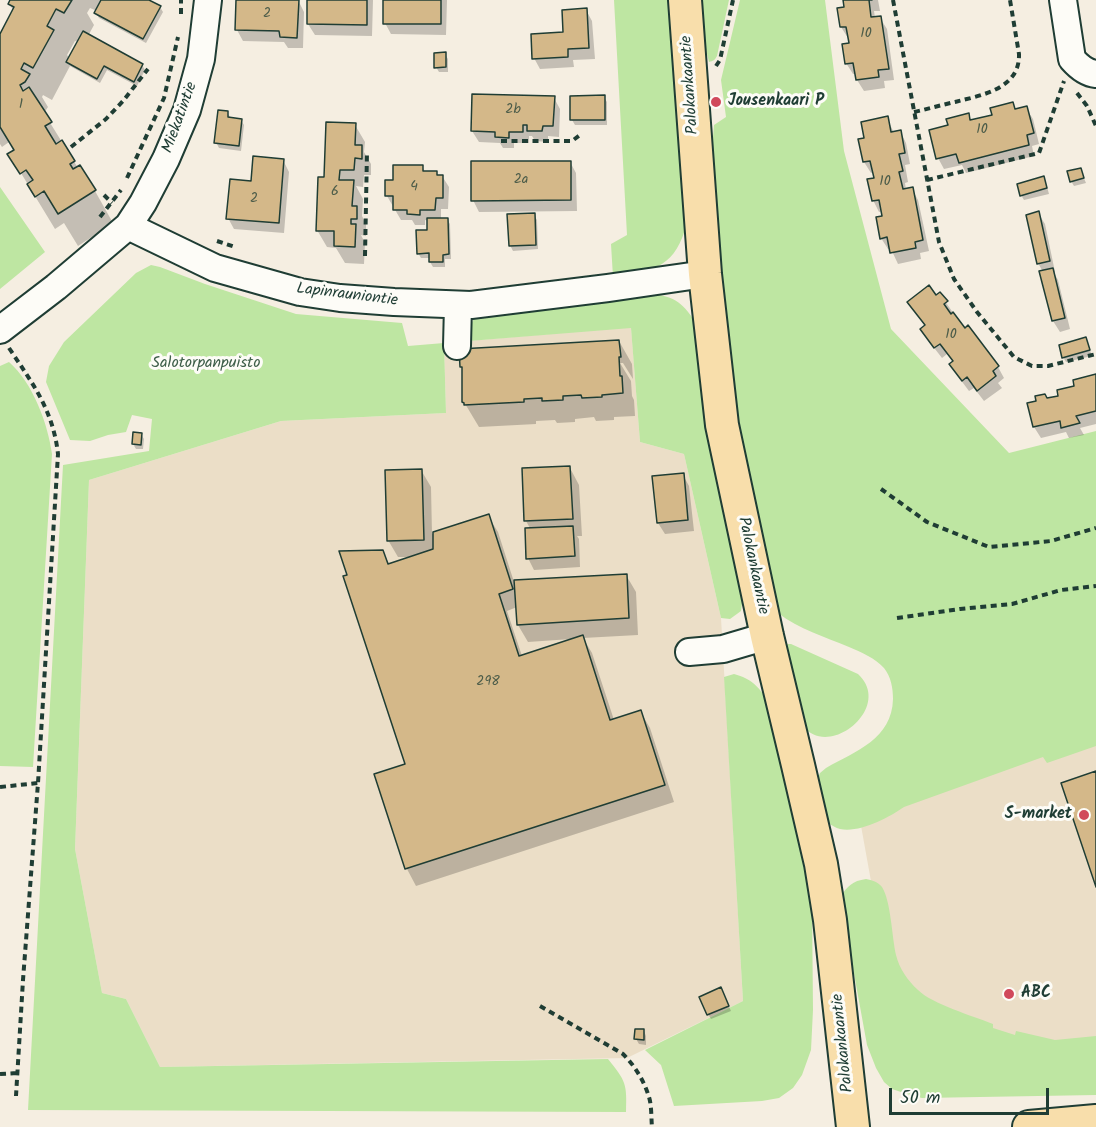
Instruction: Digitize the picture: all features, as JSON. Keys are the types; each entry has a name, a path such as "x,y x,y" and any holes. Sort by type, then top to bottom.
{"main road":[{"name":"Palokankaantie","path":"685,0 705,274 722,425 766,636 821,864 830,920 853,1127"},
{"path":"1029,1127 1096,1121"}],"street":[{"name":"Miekatintie","path":"128,226 166,159 187,110 201,59 208,0"},
{"path":"1063,0 1072,59 1085,71 1096,74"},
{"name":"Lapinrauniontie","path":"128,226 215,268 300,292 340,298 466,297 608,288 705,274"},
{"path":"3,337 56,287 128,226"},
{"path":"457,346 466,297"},
{"path":"689,652 723,649 766,636"}],"path":[{"path":"181,19 182,0"},
{"path":"714,68 720,60 733,0"},
{"path":"893,0 939,242 954,279 977,312 1014,357 1032,366 1048,366 1096,354"},
{"path":"914,112 983,95 1012,77 1019,62 1019,54 1010,0"},
{"path":"94,222 123,188 164,98 180,28"},
{"path":"927,180 1039,153 1072,59"},
{"path":"71,147 106,119 148,69"},
{"path":"501,141 572,141 580,135"},
{"path":"365,256 367,152"},
{"path":"104,195 112,202"},
{"path":"211,239 241,249"},
{"path":"3,337 35,387 49,415 56,436 58,454 16,1096"},
{"path":"881,489 927,522 989,547 1051,541 1096,528"},
{"path":"897,618 1012,604 1061,590 1096,586"},
{"path":"0,787 38,783"},
{"path":"540,1006 622,1054 635,1067 649,1095 652,1127"},
{"path":"0,1074 18,1073"}],"shaded area":[{"path":"631,327 640,442 684,454 721,618 743,1001 627,1058 160,1067 126,999 102,993 75,849 89,480 281,421 446,413 444,343"},
{"path":"1096,726 1096,1051 1065,1053 892,998 858,809"}],"green space":[{"path":"614,0 671,0 685,230 680,243 666,261 649,270 613,277 611,244 627,235"},
{"path":"699,0 729,0 717,56 709,62 701,29"},
{"path":"740,0 825,0 844,151 891,329 1009,453 1096,431 1096,746 1047,763 1043,757 904,807 882,820 856,829 840,829 827,822 817,780 826,768 860,749 879,734 891,713 893,691 891,683 884,668 872,658 803,628 778,613 734,424 709,185 714,125 726,117 721,80"},
{"path":"0,187 45,252 0,289"},
{"name":"Salotorpanpuisto","path":"151,265 296,314 402,323 408,346 444,343 446,413 281,421 89,480 75,849 102,993 126,999 160,1067 608,1059 624,1083 626,1112 28,1110 63,465 149,451 152,419 132,415 126,432 90,441 70,440 46,382 49,366 64,342 136,273"},
{"path":"646,293 676,300 696,323 743,596 741,611 730,619 721,618 684,454 640,442 631,328 469,341 469,328 476,315"},
{"path":"9,362 32,392 43,417 52,454 33,767 0,766 0,366"},
{"path":"788,644 858,674 867,687 868,701 863,714 854,725 841,733 828,737 814,735 803,726 784,647"},
{"path":"734,674 754,684 768,701 812,904 811,1050 802,1075 793,1088 779,1098 674,1106 661,1065 645,1050 743,1001 724,677"},
{"path":"866,879 879,884 885,893 897,960 904,974 918,990 943,1005 993,1024 993,1028 1015,1035 1016,1031 1055,1040 1096,1036 1096,1095 922,1098 892,1089 884,1082 867,1045 840,897 851,885"}],"building":[{"path":"10,0 72,0 64,13 56,9 47,26 54,30 33,68 24,63 21,69 30,74 20,85 23,91 29,87 52,122 45,126 56,144 62,140 75,161 70,164 73,169 80,165 96,190 58,214 44,191 35,197 27,184 33,180 26,170 20,174 7,154 14,150 0,127 0,34 14,7 8,4"},
{"path":"101,0 149,0 161,6 143,39 94,13"},
{"path":"236,0 299,0 297,38 280,37 279,31 235,30"},
{"path":"307,0 367,0 367,25 307,24"},
{"path":"383,0 441,0 441,24 383,24"},
{"path":"843,0 869,0 871,17 881,16 889,69 878,70 879,77 856,80 853,63 845,64 842,44 849,43 846,27 840,27 837,8 844,7"},
{"path":"587,8 589,48 568,49 568,57 532,59 531,34 563,32 562,10"},
{"path":"83,31 143,64 134,82 104,66 97,79 66,62"},
{"path":"446,52 446,67 434,68 434,53"},
{"path":"472,94 555,96 553,126 543,126 542,131 527,131 527,125 523,125 523,132 509,132 509,138 495,137 495,132 471,131"},
{"path":"605,95 605,120 570,120 570,96"},
{"path":"1013,102 1015,109 1027,106 1034,133 1027,135 1029,145 959,163 956,154 936,159 929,130 948,125 946,119 969,113 970,120 992,115 990,108"},
{"path":"218,110 228,111 228,117 242,119 239,146 214,143"},
{"path":"888,116 891,132 901,130 905,153 899,154 903,171 899,172 903,189 913,187 923,240 915,242 916,248 890,253 887,237 880,239 876,217 882,216 879,200 872,201 867,179 874,178 870,161 863,162 858,139 864,138 861,122"},
{"path":"326,122 356,123 355,145 362,145 362,159 355,158 354,170 340,170 339,180 354,180 352,206 357,206 357,219 351,219 351,224 356,224 355,247 334,246 334,231 316,231 318,177 324,177"},
{"path":"253,156 284,159 279,223 226,219 230,179 251,181"},
{"path":"471,161 571,161 571,200 471,201"},
{"path":"393,165 423,165 423,171 437,171 437,175 443,175 443,198 436,198 435,210 420,210 420,215 407,214 407,210 393,210 393,196 385,196 385,180 393,180"},
{"path":"1081,168 1084,178 1070,182 1067,171"},
{"path":"1044,176 1047,188 1020,196 1017,184"},
{"path":"1039,211 1050,261 1037,264 1026,215"},
{"path":"535,213 536,245 509,246 507,214"},
{"path":"427,218 448,218 449,254 443,255 443,262 429,262 429,253 417,254 416,230 427,230"},
{"path":"1053,268 1065,318 1052,321 1039,271"},
{"path":"929,285 936,295 940,292 948,301 944,304 951,314 953,312 965,328 968,325 999,366 993,371 996,376 977,391 967,377 962,381 949,364 953,361 940,344 934,348 920,329 925,325 907,302"},
{"path":"1086,337 1090,350 1062,358 1059,345"},
{"path":"619,340 623,393 582,398 581,395 563,396 563,400 542,401 542,398 524,399 524,402 464,405 462,402 462,367 460,367 459,349"},
{"path":"1096,374 1096,411 1076,416 1080,423 1061,428 1060,421 1033,427 1027,403 1036,401 1035,396 1045,394 1047,398 1058,396 1057,390 1074,386 1073,380"},
{"path":"133,432 142,433 141,445 132,444"},
{"path":"570,466 573,519 524,521 522,468"},
{"path":"422,469 424,540 387,541 385,470"},
{"path":"684,473 688,520 657,523 652,476"},
{"path":"489,514 513,589 499,594 519,656 583,635 610,720 641,710 665,785 405,869 374,774 405,764 343,576 347,575 339,551 383,550 388,564 433,549 433,532"},
{"path":"573,526 575,556 526,559 525,528"},
{"path":"627,574 629,618 517,625 514,580"},
{"name":"S-market","path":"1096,771 1096,887 1061,783"},
{"path":"721,987 729,1006 707,1015 699,997"},
{"path":"635,1029 644,1029 644,1040 634,1039"}],"place":[{"name":"Jousenkaari P","path":"716,102"},
{"name":"S-market","path":"1084,815"},
{"name":"ABC","path":"1009,994"}]}
